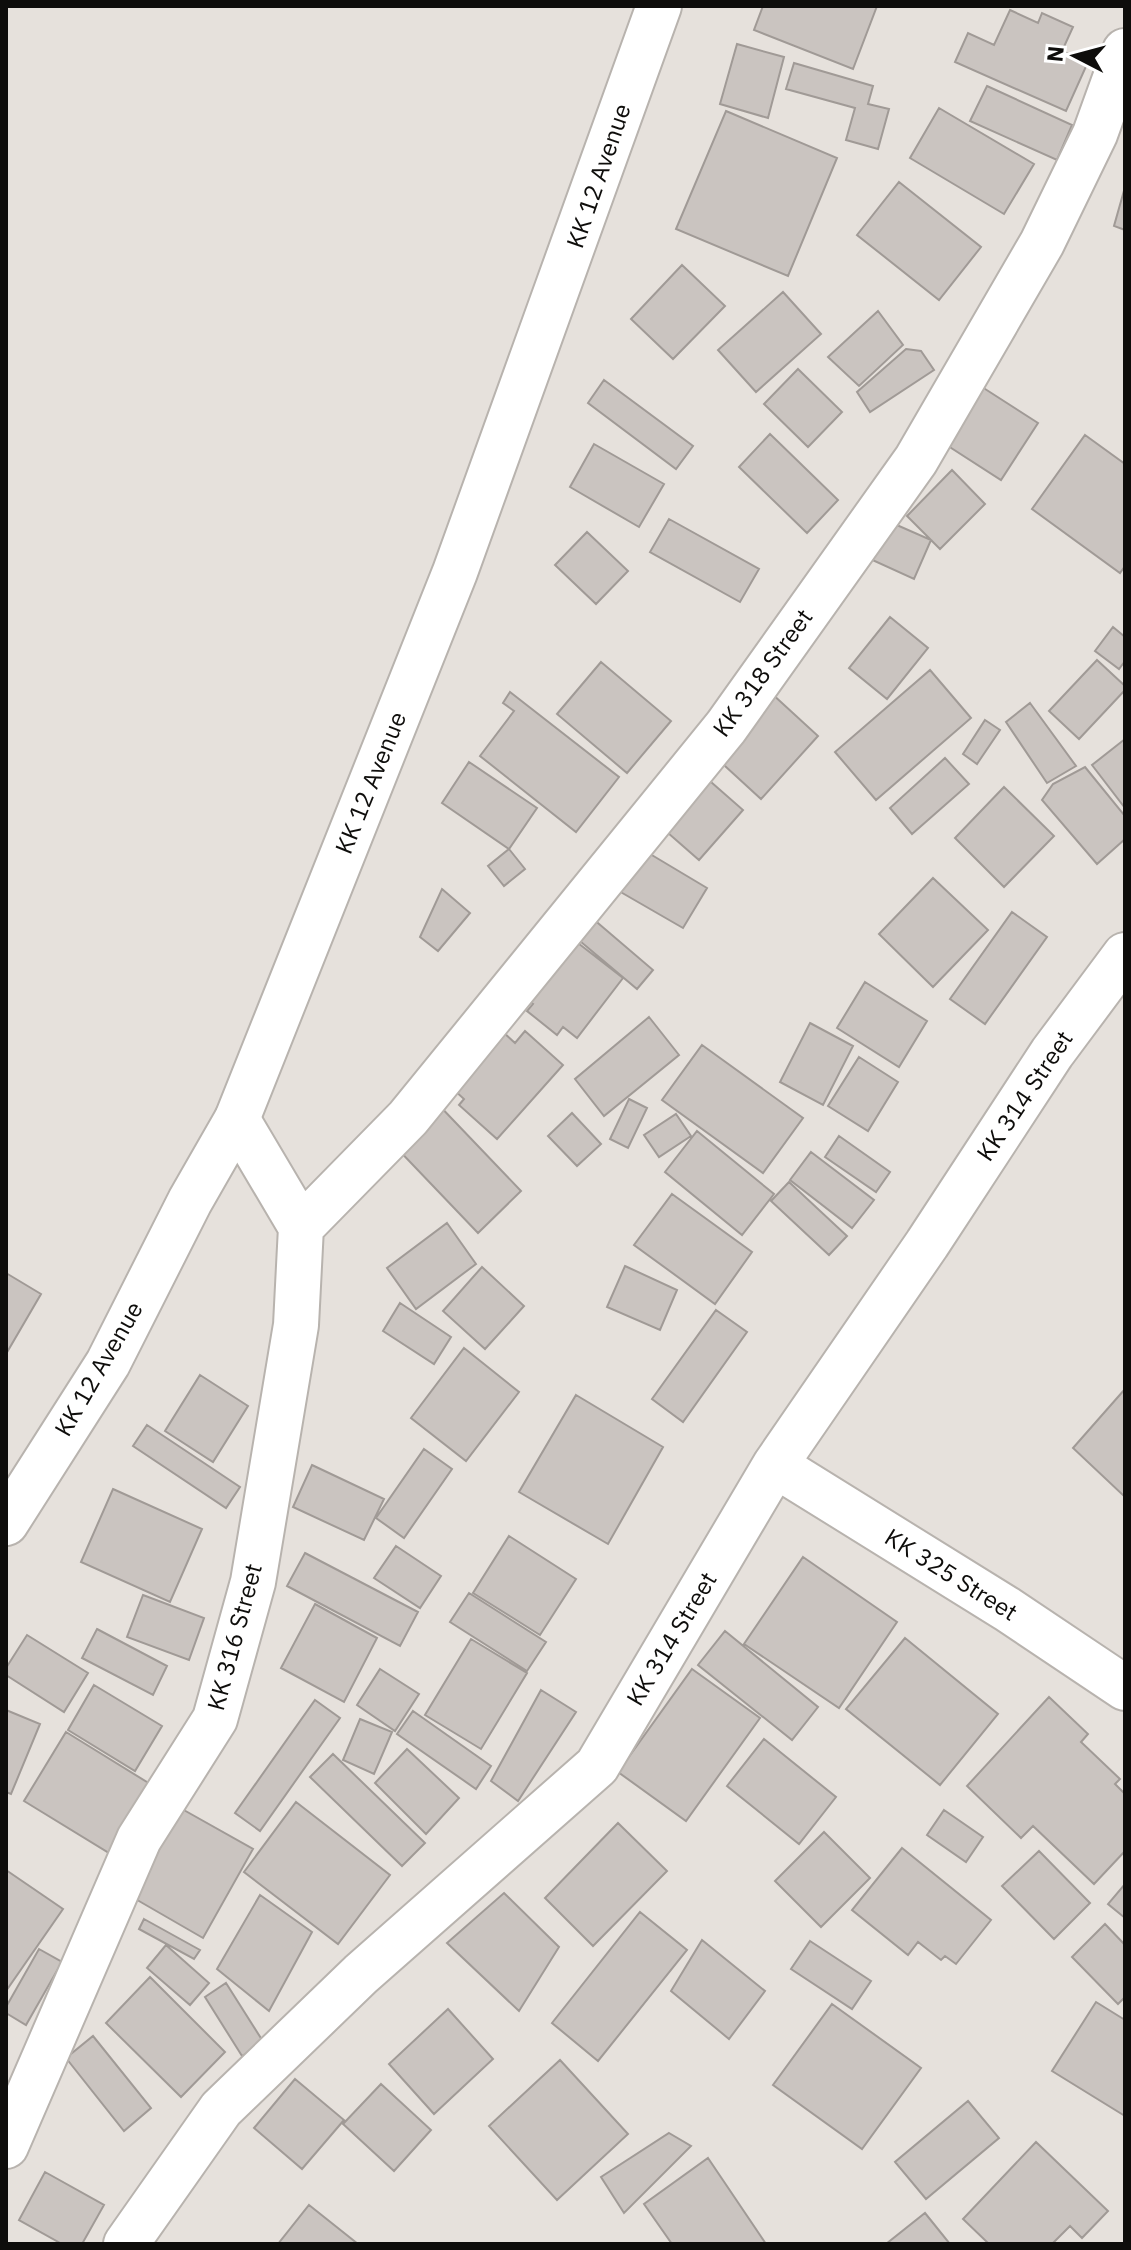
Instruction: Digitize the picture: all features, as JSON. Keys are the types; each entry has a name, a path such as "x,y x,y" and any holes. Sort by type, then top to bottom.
{"street":[{"name":"KK 12 Avenue","path":"6,1523 108,1363 190,1201 237,1119 455,572 659,6"},
{"name":"KK 318 Street","path":"301,1227 408,1118 726,727 916,460 1042,243 1095,134 1125,51"},
{"name":"KK 314 Street","path":"126,2244 221,2109 361,1974 597,1766 775,1465 927,1244 1052,1053 1125,955"},
{"path":"237,1119 301,1227"},
{"name":"KK 316 Street","path":"6,2146 139,1839 215,1719 253,1582 296,1325 301,1227"},
{"name":"KK 325 Street","path":"775,1465 1007,1609 1125,1688"}],"building":[{"path":"763,6 877,6 853,69 754,30"},
{"path":"1010,10 1038,23 1042,13 1073,27 1062,51 1088,62 1066,111 955,62 968,33 994,45"},
{"path":"737,44 784,57 768,118 720,104"},
{"path":"794,63 873,86 868,104 889,109 878,149 846,140 855,108 786,89"},
{"path":"987,86 1072,125 1057,160 970,121"},
{"path":"939,108 1034,164 1004,214 910,158"},
{"path":"726,111 837,158 788,276 676,229"},
{"path":"899,182 981,247 939,300 857,235"},
{"path":"1125,187 1125,230 1114,226"},
{"path":"682,265 725,306 673,359 631,319"},
{"path":"783,292 821,334 756,392 718,350"},
{"path":"878,311 903,345 859,386 828,357"},
{"path":"906,349 921,351 934,370 870,412 857,392"},
{"path":"798,369 842,412 808,447 764,404"},
{"path":"604,380 693,446 676,469 588,403"},
{"path":"982,387 1038,423 1001,480 945,444"},
{"path":"770,434 838,500 807,533 739,467"},
{"path":"1085,435 1125,464 1125,566 1120,573 1032,509"},
{"path":"594,444 664,484 639,527 570,487"},
{"path":"952,470 985,504 940,549 907,516"},
{"path":"874,515 931,540 914,579 857,553"},
{"path":"669,519 759,569 740,602 650,552"},
{"path":"587,532 628,571 596,604 555,565"},
{"path":"890,617 928,648 887,699 849,668"},
{"path":"1113,627 1125,637 1125,661 1119,669 1095,651"},
{"path":"1097,660 1125,686 1125,690 1079,739 1049,711"},
{"path":"601,662 671,721 627,773 557,714"},
{"path":"930,670 971,718 876,800 835,752"},
{"path":"510,692 619,777 576,832 480,756 514,711 503,703"},
{"path":"770,692 818,736 761,799 713,755"},
{"path":"1030,703 1076,766 1047,783 1006,722"},
{"path":"985,720 1000,730 977,764 963,754"},
{"path":"1125,739 1125,808 1092,765"},
{"path":"945,758 969,784 912,834 890,808"},
{"path":"469,762 537,808 509,849 442,803"},
{"path":"1085,767 1125,816 1125,839 1097,864 1042,800 1053,784"},
{"path":"703,775 743,810 699,860 660,826"},
{"path":"1004,787 1054,836 1004,887 955,838"},
{"path":"630,842 707,888 683,928 605,883"},
{"path":"509,849 525,869 504,886 488,866"},
{"path":"933,878 988,930 933,987 879,934"},
{"path":"442,889 470,913 438,951 420,937"},
{"path":"585,912 653,970 637,989 568,931"},
{"path":"1012,912 1047,937 985,1024 950,999"},
{"path":"565,933 623,978 577,1038 563,1027 557,1035 527,1011 533,1004 519,993"},
{"path":"865,982 927,1021 899,1067 837,1028"},
{"path":"649,1017 679,1055 604,1116 575,1079"},
{"path":"810,1023 853,1046 823,1105 780,1082"},
{"path":"525,1031 563,1065 497,1139 459,1105 464,1099 453,1089 504,1033 515,1043"},
{"path":"702,1045 803,1118 763,1173 662,1100"},
{"path":"859,1057 898,1082 868,1131 828,1106"},
{"path":"629,1099 647,1108 628,1148 610,1139"},
{"path":"434,1100 521,1191 478,1233 391,1142"},
{"path":"572,1113 601,1144 577,1166 548,1136"},
{"path":"676,1114 691,1136 659,1157 644,1135"},
{"path":"697,1131 774,1194 742,1235 665,1172"},
{"path":"839,1136 890,1172 876,1192 825,1157"},
{"path":"811,1152 874,1200 852,1228 790,1180"},
{"path":"789,1182 847,1236 829,1255 771,1201"},
{"path":"672,1194 752,1252 715,1304 634,1245"},
{"path":"447,1223 476,1264 416,1309 387,1268"},
{"path":"625,1266 677,1290 660,1330 607,1307"},
{"path":"482,1267 524,1306 485,1349 443,1311"},
{"path":"6,1273 41,1294 6,1354"},
{"path":"400,1303 451,1337 434,1364 383,1331"},
{"path":"716,1310 747,1332 683,1422 652,1399"},
{"path":"464,1348 519,1392 466,1461 411,1418"},
{"path":"200,1375 248,1406 213,1462 165,1431"},
{"path":"1125,1389 1125,1497 1073,1448"},
{"path":"576,1395 663,1447 608,1544 519,1492"},
{"path":"147,1425 240,1487 226,1508 133,1446"},
{"path":"424,1449 452,1469 404,1538 376,1518"},
{"path":"312,1465 384,1499 364,1540 293,1507"},
{"path":"113,1489 202,1529 170,1602 81,1562"},
{"path":"509,1536 576,1579 540,1635 473,1593"},
{"path":"396,1546 441,1576 420,1608 374,1578"},
{"path":"305,1553 418,1612 400,1646 287,1586"},
{"path":"803,1557 897,1622 839,1708 744,1644"},
{"path":"469,1593 546,1642 527,1671 450,1622"},
{"path":"143,1595 204,1618 189,1660 127,1637"},
{"path":"315,1604 377,1638 344,1702 281,1668"},
{"path":"97,1629 167,1666 153,1695 82,1658"},
{"path":"725,1631 818,1707 792,1740 698,1665"},
{"path":"27,1635 88,1673 64,1712 6,1675 6,1668"},
{"path":"905,1638 998,1714 940,1785 846,1709"},
{"path":"471,1639 527,1673 481,1749 425,1715"},
{"path":"380,1669 419,1694 395,1731 357,1705"},
{"path":"692,1669 760,1718 686,1821 618,1772"},
{"path":"94,1685 162,1726 135,1771 68,1730"},
{"path":"541,1690 576,1712 518,1801 491,1781"},
{"path":"1049,1697 1088,1734 1081,1742 1120,1779 1115,1784 1125,1794 1125,1851 1094,1884 1033,1826 1021,1838 967,1786"},
{"path":"315,1700 340,1718 260,1831 235,1813"},
{"path":"6,1710 40,1724 11,1794 6,1792"},
{"path":"413,1711 491,1766 476,1789 397,1734"},
{"path":"360,1719 392,1732 374,1774 343,1760"},
{"path":"66,1732 155,1787 114,1856 24,1801"},
{"path":"764,1739 836,1797 799,1844 727,1786"},
{"path":"407,1749 459,1798 426,1834 375,1783"},
{"path":"333,1754 425,1843 402,1866 310,1777"},
{"path":"296,1802 390,1875 338,1944 244,1872"},
{"path":"182,1809 253,1849 203,1938 132,1897"},
{"path":"944,1810 983,1837 966,1862 927,1835"},
{"path":"618,1823 667,1871 593,1946 545,1898"},
{"path":"824,1832 870,1878 821,1927 775,1881"},
{"path":"902,1848 991,1920 956,1964 945,1956 941,1960 918,1942 908,1955 852,1910"},
{"path":"1039,1851 1090,1903 1054,1939 1002,1886"},
{"path":"6,1870 63,1909 6,1991"},
{"path":"1125,1884 1125,1918 1108,1904"},
{"path":"504,1893 559,1947 519,2011 447,1943"},
{"path":"260,1895 312,1932 269,2011 217,1969"},
{"path":"640,1912 687,1950 598,2061 552,2023"},
{"path":"144,1919 200,1950 194,1959 139,1929"},
{"path":"1105,1924 1125,1945 1125,1997 1118,2004 1072,1957"},
{"path":"702,1940 765,1991 729,2039 671,1991"},
{"path":"810,1941 871,1981 852,2009 791,1969"},
{"path":"166,1945 209,1983 190,2005 147,1968"},
{"path":"39,1949 62,1962 26,2025 6,2013 6,2007"},
{"path":"150,1977 225,2052 181,2097 106,2023"},
{"path":"226,1983 264,2043 242,2056 205,1997"},
{"path":"1096,2002 1125,2020 1125,2116 1052,2071"},
{"path":"832,2004 921,2068 862,2149 773,2085"},
{"path":"448,2009 493,2059 434,2114 389,2064"},
{"path":"93,2036 151,2108 124,2131 66,2058"},
{"path":"560,2060 628,2134 557,2200 489,2126"},
{"path":"295,2079 344,2120 302,2169 254,2128"},
{"path":"381,2084 431,2130 394,2171 343,2124"},
{"path":"968,2101 999,2138 926,2199 895,2162"},
{"path":"669,2133 691,2146 624,2213 601,2177"},
{"path":"1036,2142 1108,2211 1082,2238 1070,2226 1052,2244 989,2244 963,2219"},
{"path":"708,2158 766,2244 672,2244 644,2204"},
{"path":"45,2172 104,2205 82,2244 62,2244 19,2220"},
{"path":"309,2205 358,2244 278,2244"},
{"path":"925,2213 950,2244 886,2244"}]}
